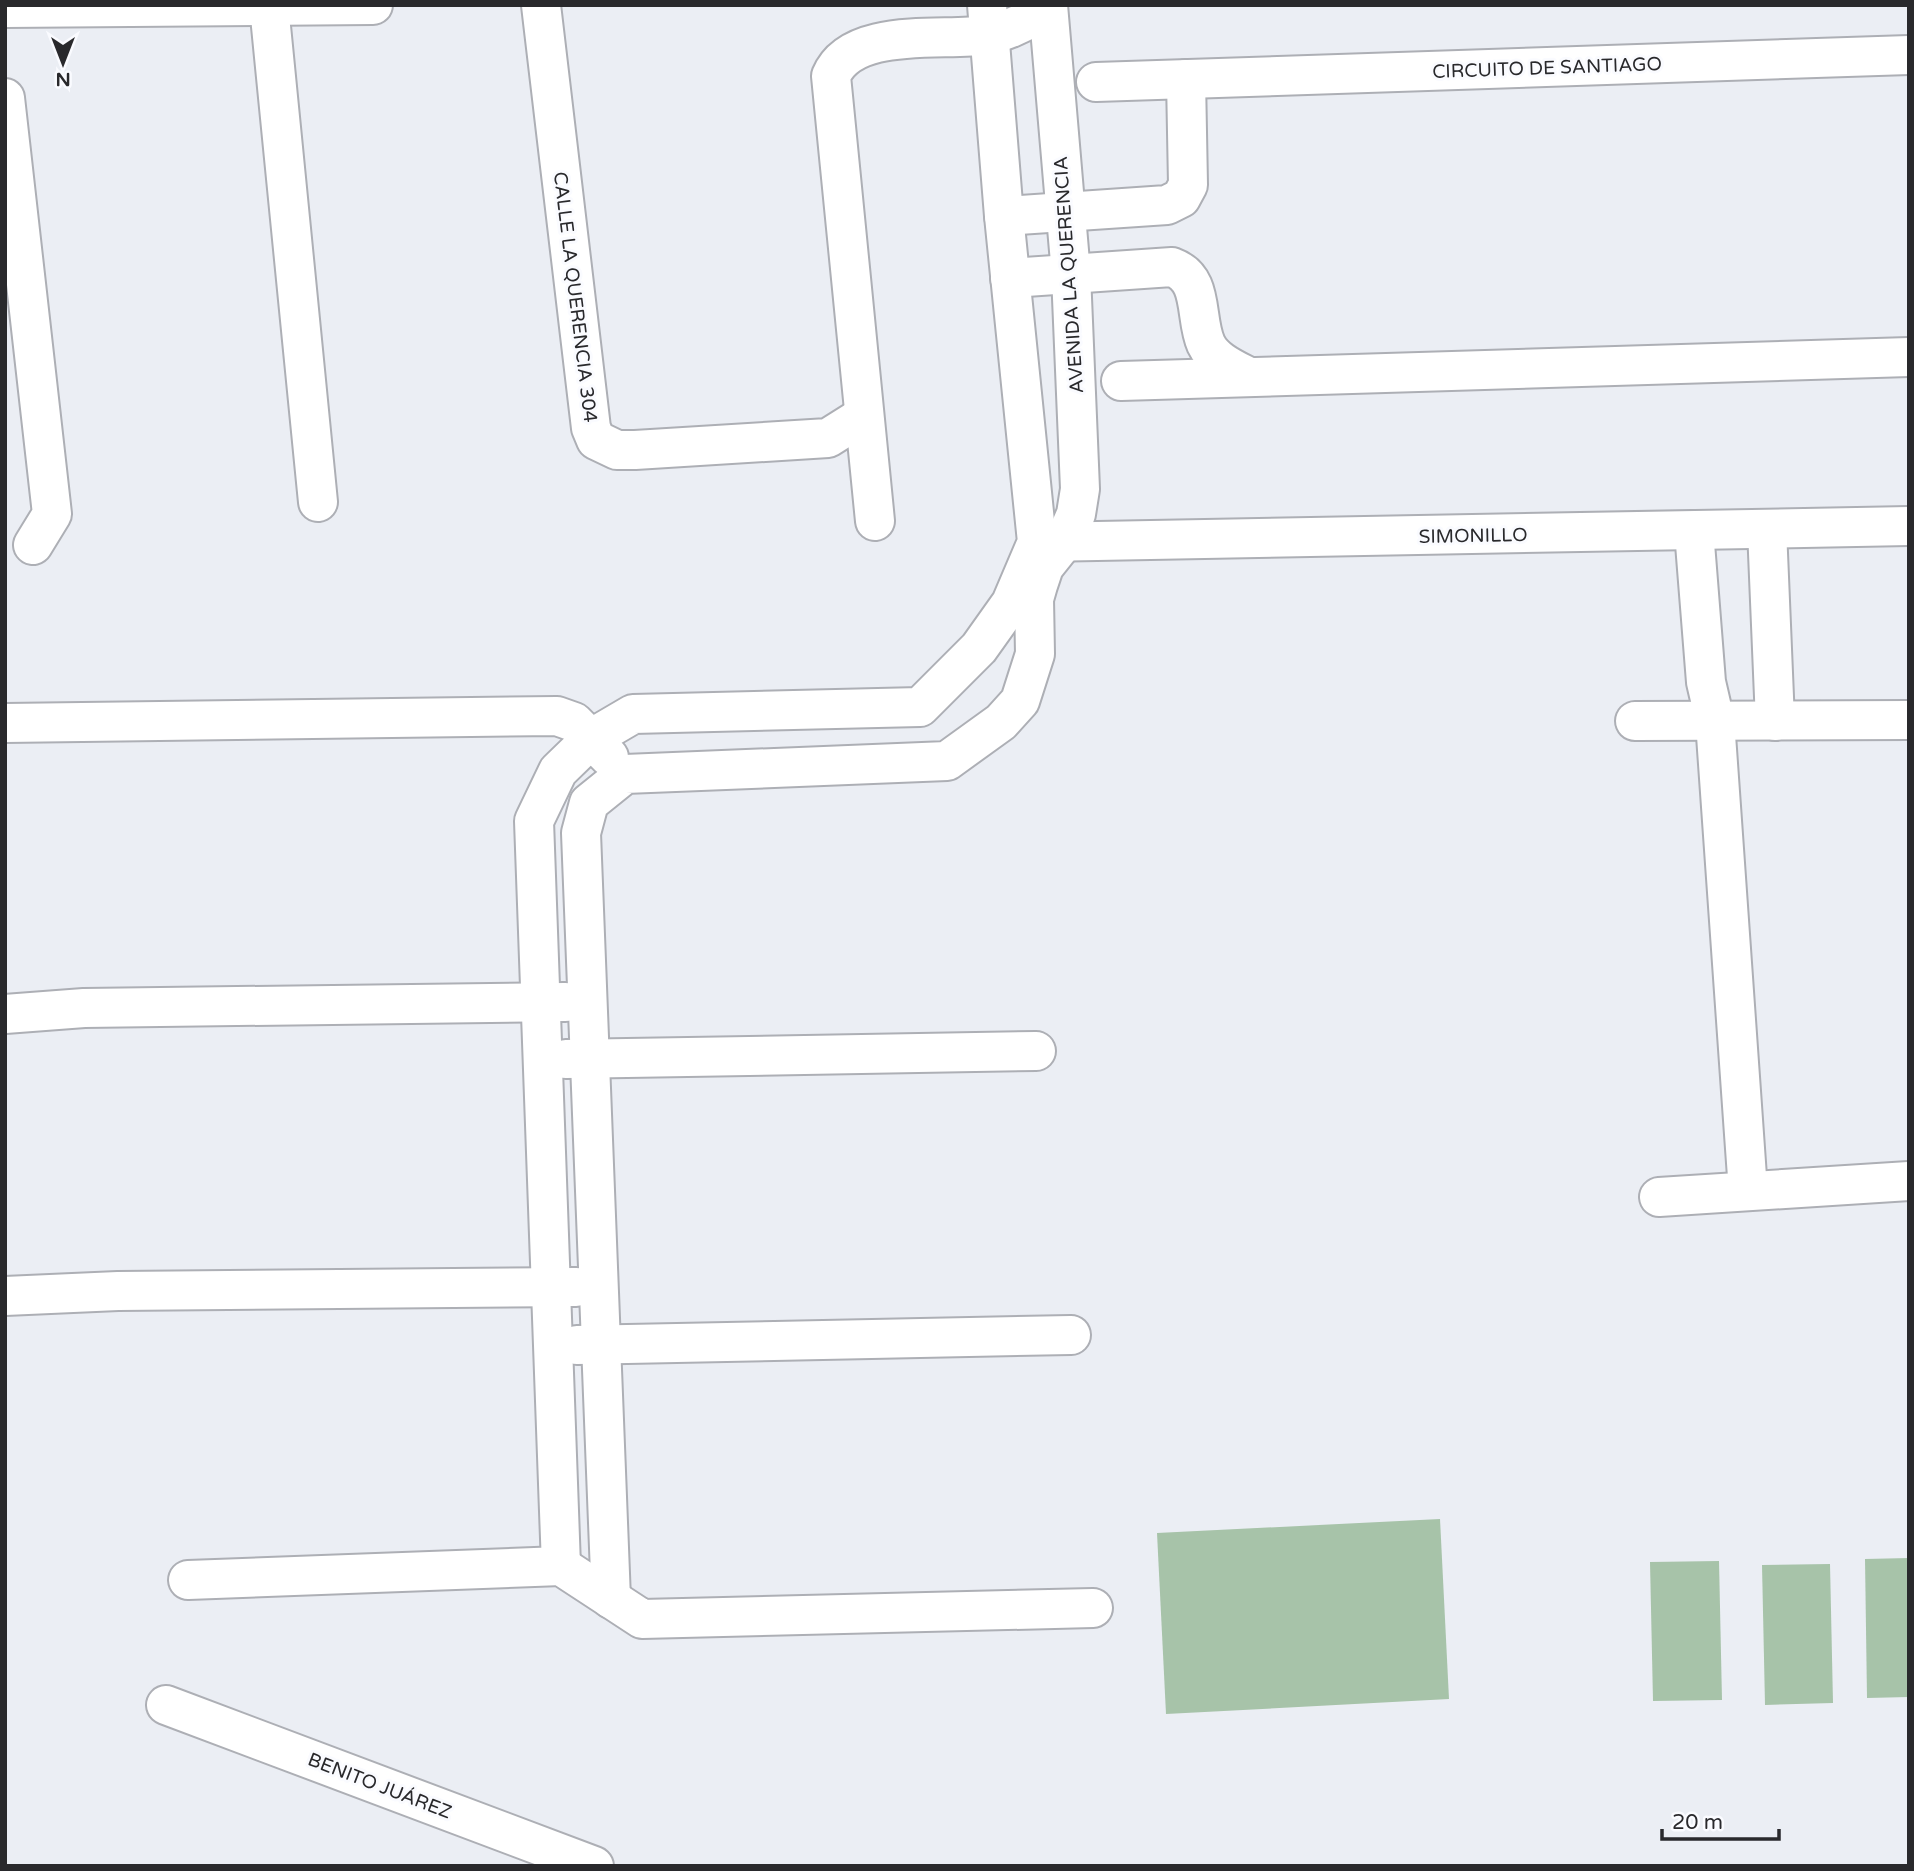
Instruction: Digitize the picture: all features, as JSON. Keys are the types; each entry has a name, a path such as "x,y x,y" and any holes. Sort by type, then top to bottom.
{"street":[{"path":"5,8 373,5"},
{"name":"CALLE LA QUERENCIA 304","path":"541,5 591,428 596,440 617,450 635,450 828,438 863,416"},
{"path":"269,6 318,502"},
{"path":"875,521 831,76 844,58 874,43 1048,8"},
{"name":"AVENIDA LA QUERENCIA","path":"1048,8 1071,274 1080,489 1076,514 1051,542"},
{"path":"611,1599 581,833 589,803 625,774 947,761 1002,722 1020,701 1035,654 1034,600 1051,542 1010,278 988,20"},
{"name":"CIRCUITO DE SANTIAGO","path":"1096,82 1909,55"},
{"path":"1004,216 1167,205 1181,198 1188,185 1186,79"},
{"path":"5,98 52,514 33,545"},
{"path":"1010,278 1172,267 1183,271 1191,278 1206,345 1224,364 1250,377"},
{"path":"1121,381 1909,356"},
{"name":"SIMONILLO","path":"1051,542 1909,526"},
{"path":"1767,529 1775,721"},
{"path":"1694,531 1706,682 1715,721 1748,1191"},
{"path":"562,1566 534,821 558,771 592,738 632,714 920,706 979,648 1051,542"},
{"path":"920,706 947,761"},
{"path":"5,723 557,716 574,722 625,774"},
{"path":"1635,721 1909,720"},
{"path":"5,1014 97,1008 588,1002"},
{"path":"543,1061 1036,1051"},
{"path":"1659,1197 1909,1181"},
{"path":"5,1296 118,1291 599,1287"},
{"path":"554,1345 1071,1335"},
{"path":"188,1580 562,1566 642,1619 1093,1608"},
{"name":"BENITO JUÁREZ","path":"166,1705 594,1866"}],"green space":[{"path":"1440,1519 1449,1699 1166,1714 1157,1533"},
{"path":"1909,1558 1909,1697 1867,1698 1865,1559"},
{"path":"1719,1561 1722,1700 1653,1701 1650,1562"},
{"path":"1830,1564 1833,1703 1765,1705 1762,1565"}]}
